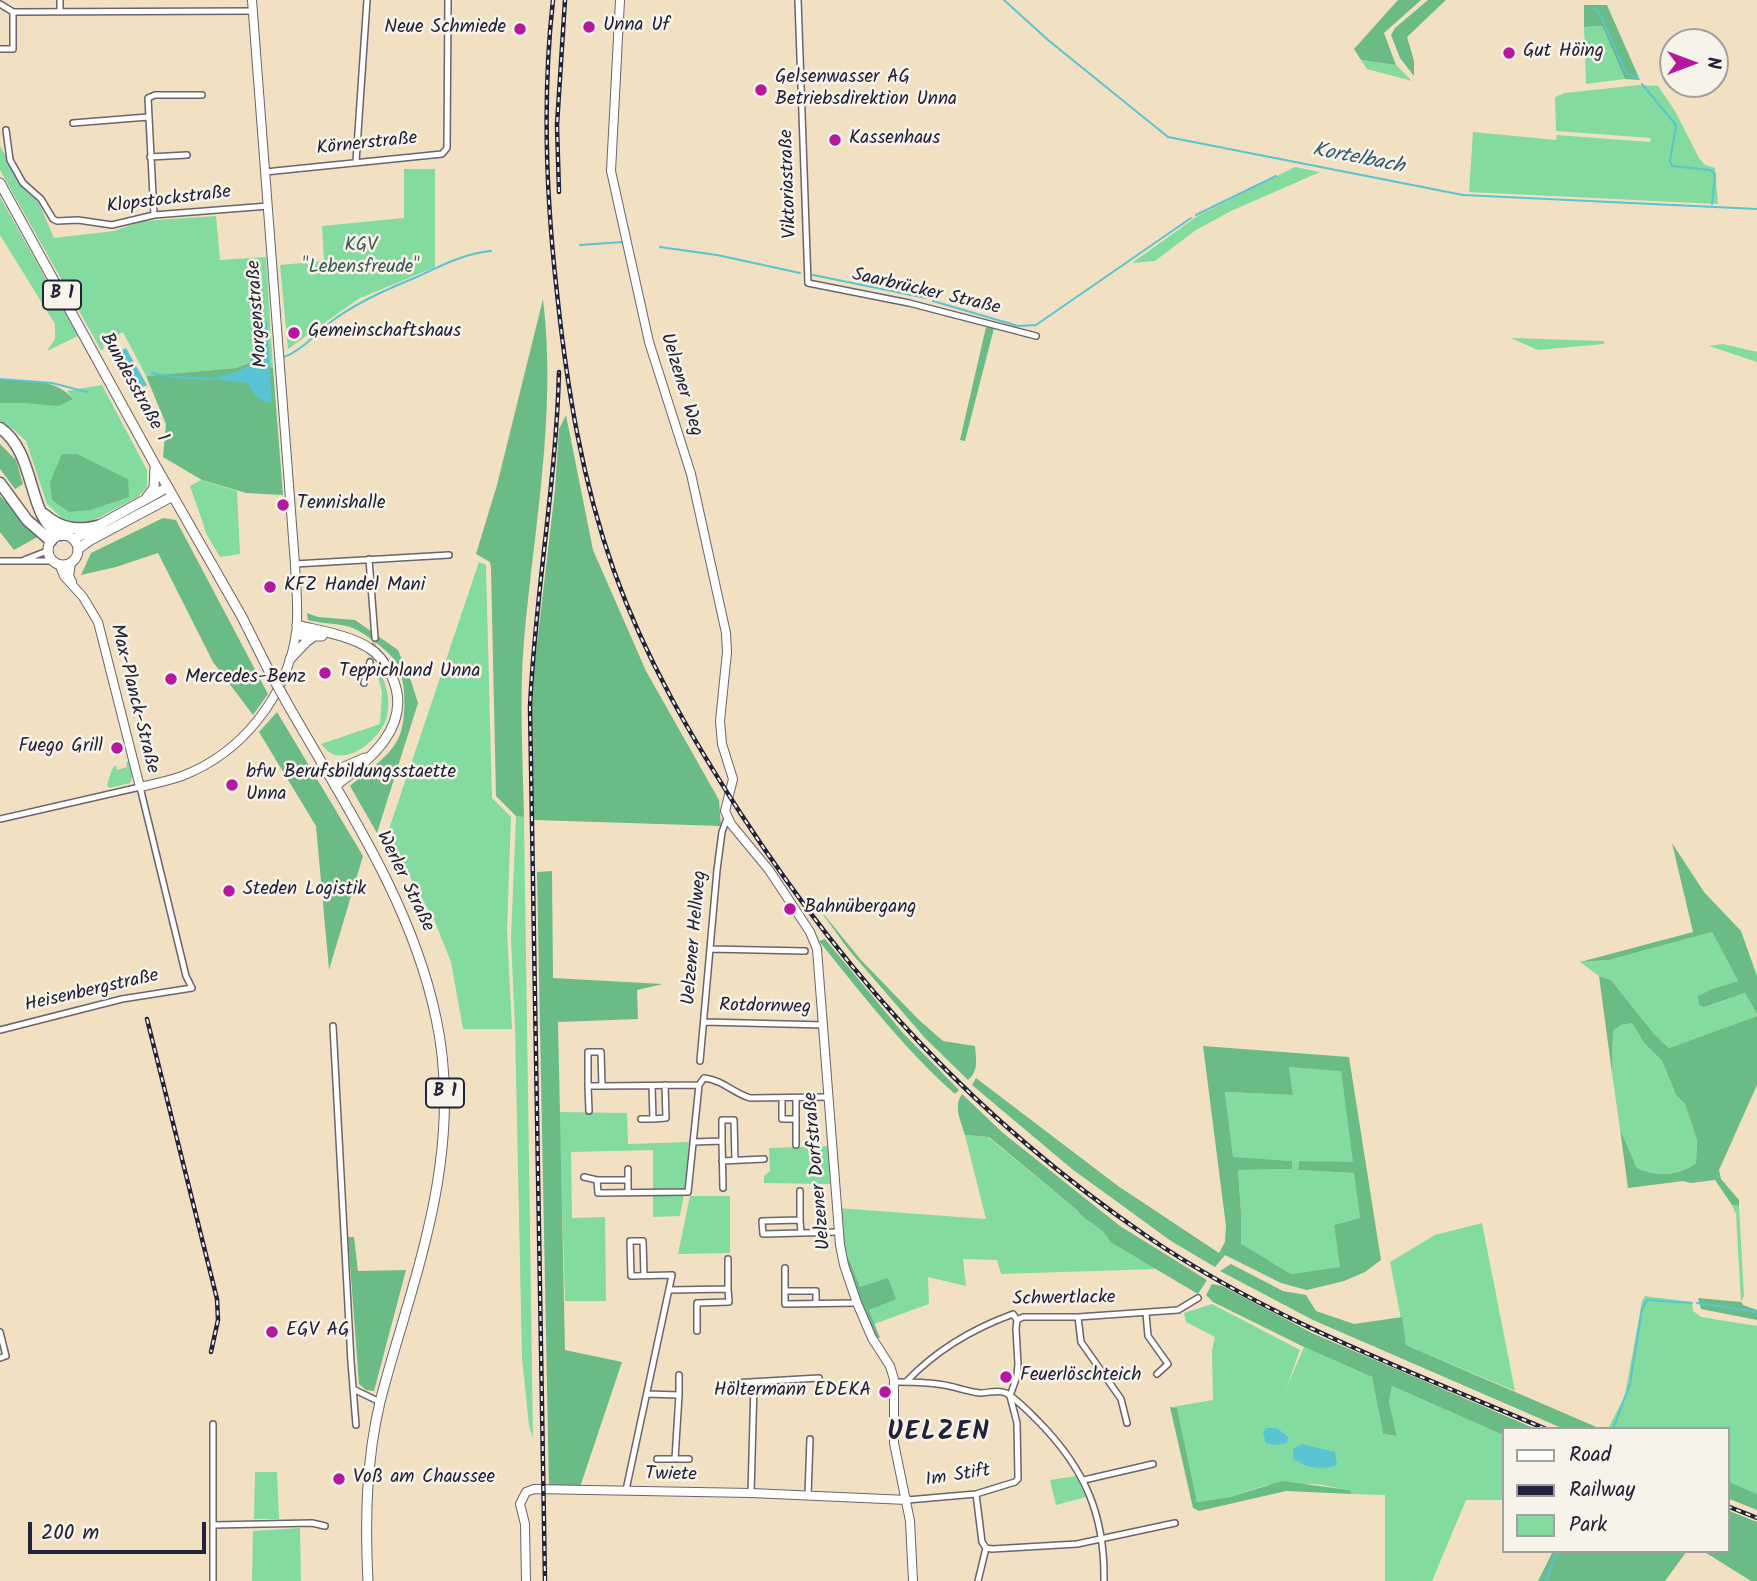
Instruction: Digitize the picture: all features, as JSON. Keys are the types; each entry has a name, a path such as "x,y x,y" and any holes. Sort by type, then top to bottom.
{"highway":[{"path":"0,428 19,447 53,542"},
{"path":"0,483 27,520 53,542"},
{"path":"40,510 46,517 67,528 77,530 101,525"}],"main road":[{"name":"Bundesstraße 1","path":"0,183 154,463"},
{"name":"Werler Straße","path":"154,463 382,871 410,930 430,990 437,1020 444,1083 444,1131 439,1180 426,1242 380,1402"},
{"path":"143,502 154,488 154,463"},
{"path":"74,540 78,555 71,564 56,564 53,542 74,540 143,502 170,491"},
{"path":"78,549 170,491"},
{"path":"296,630 315,636 341,637"},
{"path":"296,630 341,637 369,648 386,666 395,684 398,708 387,738 335,786"},
{"path":"290,659 315,636"},
{"path":"328,774 370,756"},
{"name":"B 1","path":"368,1581 367,1487 380,1402"}],"street":[{"path":"60,0 60,12"},
{"name":"Morgenstraße","path":"252,0 295,564 296,630"},
{"path":"356,162 367,0"},
{"name":"Körnerstraße","path":"265,172 442,154 447,148 449,0"},
{"name":"Uelzener Weg","path":"620,0 611,171 649,342 691,474 724,620 727,652 720,721 722,744 733,776 725,807 727,818"},
{"name":"Viktoriastraße","path":"798,0 808,283"},
{"path":"0,4 13,12 253,11"},
{"path":"0,49 13,49 13,12"},
{"path":"154,215 148,102 151,96 202,95"},
{"path":"73,122 148,117"},
{"name":"Klopstockstraße","path":"6,130 10,159 23,183 41,200 53,219 112,225 154,215 268,206"},
{"path":"150,157 187,155"},
{"name":"Saarbrücker Straße","path":"808,283 909,303 1036,336"},
{"path":"21,561 53,542"},
{"path":"295,564 449,555"},
{"path":"369,559 375,638"},
{"path":"0,561 56,564"},
{"name":"Max-Planck-Straße","path":"56,564 74,585"},
{"name":"Max-Planck-Straße","path":"71,564 69,576 99,627 186,976 192,988"},
{"name":"Max-Planck-Straße","path":"140,787 191,772 231,747 248,732 271,701 290,659 296,630"},
{"path":"364,683 370,662"},
{"path":"0,819 140,787"},
{"name":"Uelzener Hellweg","path":"701,1061 717,870 722,832 727,818"},
{"name":"Uelzener Dorfstraße","path":"727,818 759,856 813,937 820,964 839,1232 844,1265 857,1303 872,1338 890,1366 895,1382 895,1448 907,1500 912,1539 913,1581"},
{"path":"710,949 805,951"},
{"name":"Heisenbergstraße","path":"0,1030 121,999 192,988"},
{"name":"Rotdornweg","path":"705,1022 824,1025"},
{"path":"333,1026 356,1425"},
{"path":"589,1111 588,1052 601,1052 601,1086"},
{"path":"597,1180 598,1193 688,1192 699,1085 704,1077 716,1079 739,1095 750,1098 829,1097"},
{"path":"641,1119 666,1118 665,1085"},
{"path":"588,1086 699,1085"},
{"path":"652,1086 653,1119"},
{"path":"782,1098 782,1119 796,1119"},
{"path":"796,1098 796,1145"},
{"path":"723,1188 722,1120 734,1120 735,1160"},
{"path":"692,1142 722,1141"},
{"path":"722,1161 764,1159"},
{"path":"628,1168 628,1193"},
{"path":"584,1177 597,1180 628,1180"},
{"path":"800,1191 801,1233"},
{"path":"800,1220 762,1221 763,1234 839,1232"},
{"path":"626,1490 673,1275 631,1276 630,1241 643,1241 644,1275"},
{"path":"697,1303 729,1302 728,1259"},
{"path":"785,1268 785,1304 857,1303"},
{"path":"697,1289 697,1331"},
{"path":"669,1290 729,1289"},
{"path":"785,1291 816,1291 816,1304"},
{"name":"Schwertlacke","path":"906,1382 921,1366 968,1333 1013,1314 1017,1320 1023,1317 1146,1313 1178,1310 1198,1298"},
{"path":"1146,1313 1148,1336 1168,1364 1157,1374"},
{"path":"1078,1317 1081,1342 1121,1399 1127,1423"},
{"name":"Im Stift","path":"907,1500 976,1494 1018,1479 1017,1423 1010,1396 1017,1376 1017,1320"},
{"path":"0,1332 3,1357"},
{"path":"675,1459 679,1375"},
{"path":"733,1383 819,1379"},
{"path":"895,1382 946,1385 979,1393 1000,1391 1010,1396 1057,1441 1084,1480 1103,1540 1104,1581"},
{"path":"751,1493 754,1384"},
{"path":"353,1389 380,1402"},
{"path":"647,1394 678,1395"},
{"path":"213,1424 213,1581"},
{"path":"808,1495 810,1439"},
{"path":"657,1459 689,1460"},
{"path":"1084,1480 1153,1464"},
{"name":"Twiete","path":"526,1581 525,1524 520,1504 526,1492 534,1489 751,1493 907,1500"},
{"path":"976,1494 979,1524 986,1548 978,1581"},
{"path":"213,1525 312,1523 325,1526"},
{"path":"986,1548 1052,1546 1103,1540 1175,1523"}],"green space":[{"path":"1398,0 1421,0 1384,33 1396,65 1361,60 1354,49"},
{"path":"1428,0 1446,0 1407,37 1414,61 1414,76 1400,58 1391,35 1395,28"},
{"path":"1584,5 1607,5 1640,80 1625,79 1602,26 1584,27"},
{"path":"1602,26 1625,79 1586,84 1584,27"},
{"path":"1361,60 1396,65 1412,81 1367,69"},
{"path":"1639,85 1658,86 1659,98 1666,98 1675,111 1699,158 1705,165 1715,168 1718,204 1469,192 1473,132 1556,140 1557,135 1650,142 1651,138 1556,131 1555,97 1565,93"},
{"path":"0,146 26,191 39,203 54,238 114,231 143,221 216,216 220,260 266,257 273,368 256,360 236,368 146,376 123,332 103,343 104,349 101,350 0,170"},
{"path":"1295,167 1320,172 1231,211 1196,230 1155,261 1132,263 1196,217"},
{"name":"KGV \"Lebensfreude\"","path":"404,169 435,169 435,267 358,299 288,349 280,265 324,261 322,226 404,218"},
{"path":"0,197 78,336 47,351 55,339 55,324 0,235"},
{"path":"543,299 547,342 546,427 523,663 524,817 516,816 496,796 491,568 490,562 476,554 497,485"},
{"path":"986,327 994,328 965,441 960,440"},
{"path":"1511,338 1604,341 1604,344 1538,350"},
{"path":"1723,344 1757,352 1757,362 1709,346"},
{"path":"256,360 273,368 283,495 246,493 202,480 163,457 166,424 146,376 236,368"},
{"path":"0,379 49,384 66,392 73,399 58,406 0,403"},
{"path":"102,385 147,470 147,487 138,497 100,517 84,524 67,523 47,504 26,441 0,421 0,403 73,399 67,391"},
{"path":"566,415 593,550 646,671 719,800 721,826 534,820 532,709 535,661 555,490 559,429"},
{"path":"0,444 16,460 23,484 15,489 0,469"},
{"path":"62,454 77,454 128,479 129,497 91,510 69,512 52,500 50,482"},
{"path":"201,480 237,491 240,554 220,557 207,535 190,486"},
{"path":"0,496 39,536 14,550 0,532"},
{"path":"163,518 176,520 268,694 253,715 213,662 158,553 81,575 91,553"},
{"path":"479,562 486,565 492,798 511,817 507,930 512,1029 463,1029 451,962 435,922 387,835"},
{"path":"307,613 318,617 355,620 398,650 418,703 377,833 350,786 384,758 399,737 404,710 400,670 389,653 362,633 345,626 308,620"},
{"path":"376,669 379,669 382,675 388,698 384,724 372,740 355,752 337,755 329,752 321,744 380,724 382,692"},
{"path":"277,712 363,856 329,970 316,826 259,732"},
{"path":"129,761 133,775 130,783 109,788 107,785 112,769 116,765 117,770 127,767 126,762"},
{"path":"516,816 524,817 533,1438 529,1426 522,1357 511,938"},
{"path":"1672,843 1704,892 1741,931 1757,976 1757,1015 1745,993 1705,1007 1699,1005 1698,996 1738,981 1712,932 1609,960 1580,962 1693,932"},
{"path":"552,871 553,978 663,984 637,990 638,1019 558,1022 565,1350 622,1362 579,1490 549,1489 537,872"},
{"path":"817,906 861,960 919,1020 943,1041 975,1046 975,1069 968,1080 925,1038 848,949"},
{"path":"1712,932 1738,981 1699,996 1699,1004 1706,1007 1745,993 1757,1016 1669,1048 1655,1035 1611,980 1599,976 1580,962 1609,960"},
{"path":"825,939 903,1033 959,1090 955,1094 918,1059 867,1001 819,941"},
{"path":"1599,976 1611,980 1655,1035 1669,1048 1757,1016 1757,1085 1719,1170 1721,1179 1739,1200 1739,1206 1732,1205 1715,1180 1628,1188 1620,1129 1637,1168 1652,1173 1675,1173 1696,1163 1697,1140 1685,1104 1676,1095 1662,1061 1644,1043 1632,1023 1621,1025 1613,1031 1612,1073"},
{"path":"1632,1023 1644,1043 1662,1061 1676,1095 1685,1104 1697,1140 1696,1163 1682,1171 1660,1174 1637,1168 1620,1129 1612,1073 1613,1030"},
{"path":"1203,1046 1349,1057 1381,1260 1365,1272 1344,1281 1307,1290 1281,1283 1225,1255 1215,1267 1171,1241 1072,1169 972,1085 976,1078 1118,1186 1219,1253 1225,1242 1226,1226","holes":["1289,1067 1341,1071 1353,1162 1299,1161 1298,1170 1354,1173 1360,1218 1334,1225 1340,1267 1291,1274 1241,1244 1238,1170 1292,1169 1292,1161 1233,1157 1225,1092 1293,1095"]},
{"path":"1289,1067 1341,1070 1354,1163 1299,1161 1298,1170 1355,1173 1360,1218 1334,1225 1341,1267 1291,1274 1240,1244 1238,1170 1292,1169 1292,1161 1233,1158 1225,1092 1293,1095"},
{"path":"962,1094 1003,1133 1120,1226 1207,1280 1198,1294 1110,1242 1099,1229 989,1137 965,1135 958,1109"},
{"path":"559,1112 627,1113 628,1144 689,1142 680,1216 653,1217 653,1150 571,1152 572,1218 605,1217 606,1301 565,1301"},
{"path":"965,1135 988,1137 1077,1210 1110,1242 1156,1269 1001,1274 997,1260 963,1259 966,1286 928,1277 929,1304 874,1324 869,1310 895,1298 860,1287 849,1259 843,1259 837,1208 986,1219"},
{"path":"829,1146 830,1184 764,1183 764,1176 770,1171 769,1148"},
{"path":"690,1196 730,1196 730,1253 678,1254"},
{"path":"1732,1205 1739,1206 1744,1296 1741,1302 1736,1214"},
{"path":"1482,1223 1515,1391 1406,1345 1390,1262 1435,1235"},
{"path":"348,1237 354,1237 358,1271 406,1270 374,1391 366,1390 359,1384"},
{"path":"843,1259 849,1259 860,1287 888,1278 896,1299 869,1310 880,1338 872,1338"},
{"path":"1231,1264 1283,1291 1306,1295 1316,1311 1354,1324 1402,1317 1406,1345 1596,1427 1559,1427 1313,1320 1220,1271"},
{"path":"1212,1284 1222,1286 1314,1334 1531,1427 1502,1427 1502,1435 1392,1386 1389,1402 1397,1436 1383,1434 1372,1377 1304,1347 1213,1302 1206,1295"},
{"path":"1645,1296 1692,1302 1693,1311 1701,1317 1757,1326 1757,1494 1729,1482 1729,1427 1609,1427 1625,1395"},
{"path":"1698,1298 1741,1302 1757,1310 1757,1320 1701,1309"},
{"path":"1212,1304 1300,1350 1286,1389 1304,1347 1372,1377 1383,1434 1397,1436 1389,1402 1392,1386 1502,1435 1502,1500 1466,1500 1432,1581 1385,1581 1385,1495 1352,1494 1349,1490 1316,1484 1267,1485 1230,1497 1197,1502 1177,1408 1172,1407 1213,1400 1212,1350 1215,1337 1186,1322 1184,1313"},
{"path":"1170,1407 1177,1408 1197,1502 1230,1497 1282,1481 1349,1490 1352,1494 1286,1491 1199,1511 1193,1508"},
{"path":"255,1472 277,1472 279,1519 254,1519"},
{"path":"1076,1476 1086,1497 1056,1505 1050,1480"},
{"path":"1729,1482 1757,1494 1757,1510 1729,1499"},
{"path":"1729,1511 1757,1522 1757,1581 1751,1581 1706,1553 1729,1553"},
{"path":"300,1528 301,1581 252,1581 253,1531"},
{"path":"1552,1553 1686,1553 1665,1581 1538,1581"}],"water":[{"path":"267,321 272,403 257,397 248,383 211,379 250,365 257,336"},
{"path":"126,348 147,385 133,392 113,354"},
{"path":"1266,1428 1277,1428 1288,1437 1287,1443 1266,1443 1263,1433"},
{"path":"1302,1444 1335,1452 1337,1465 1325,1468 1298,1462 1293,1458 1293,1449"}],"waterway":[{"name":"Kortelbach","path":"1004,0 1048,40 1168,137 1463,195 1757,209"},
{"path":"1593,8 1598,10 1626,73 1638,78"},
{"path":"1642,84 1676,125 1670,161 1672,166 1710,170 1715,174 1712,204"},
{"path":"1196,215 1276,176"},
{"path":"933,301 1018,326 1036,325 1191,218"},
{"path":"580,245 623,242"},
{"path":"660,247 717,255 800,273"},
{"path":"284,357 304,345 336,318 366,300 454,260 491,251"},
{"path":"813,275 926,298"},
{"path":"152,373 210,379"},
{"path":"0,379 52,383 87,392"},
{"path":"1614,1427 1630,1384 1642,1309 1647,1300 1692,1303"},
{"path":"1697,1303 1757,1312"},
{"path":"1545,1581 1558,1553"}],"tunnel":[{"path":"370,662 375,638"}],"railway":[{"path":"553,0 547,73 550,220 566,364 577,434 593,503 626,603 670,696 704,756 783,876 827,935 922,1045 1027,1145 1084,1191 1191,1265 1289,1318 1541,1427"},
{"path":"559,192 557,125 565,0"},
{"path":"545,1581 530,707 554,456 559,372"},
{"path":"147,1019 217,1299 218,1320 211,1352"},
{"path":"1729,1507 1757,1518"}],"place":[{"name":"Unna Uf","path":"589,27"},
{"name":"Neue Schmiede","path":"520,29"},
{"name":"Gut Höing","path":"1509,53"},
{"name":"Gelsenwasser AG Betriebsdirektion Unna","path":"761,90"},
{"name":"Kassenhaus","path":"835,140"},
{"name":"Gemeinschaftshaus","path":"294,333"},
{"name":"Tennishalle","path":"283,505"},
{"name":"KFZ Handel Mani","path":"270,587"},
{"name":"Teppichland Unna","path":"325,673"},
{"name":"Mercedes-Benz","path":"171,679"},
{"name":"Fuego Grill","path":"117,748"},
{"name":"bfw Berufsbildungsstaette Unna","path":"232,785"},
{"name":"Steden Logistik","path":"229,891"},
{"name":"Bahnübergang","path":"790,909"},
{"name":"EGV AG","path":"272,1332"},
{"name":"Feuerlöschteich","path":"1006,1377"},
{"name":"Höltermann EDEKA","path":"885,1392"},
{"name":"Voß am Chaussee","path":"339,1479"}],"district":[{"name":"UELZEN","path":"939,1435"}]}
